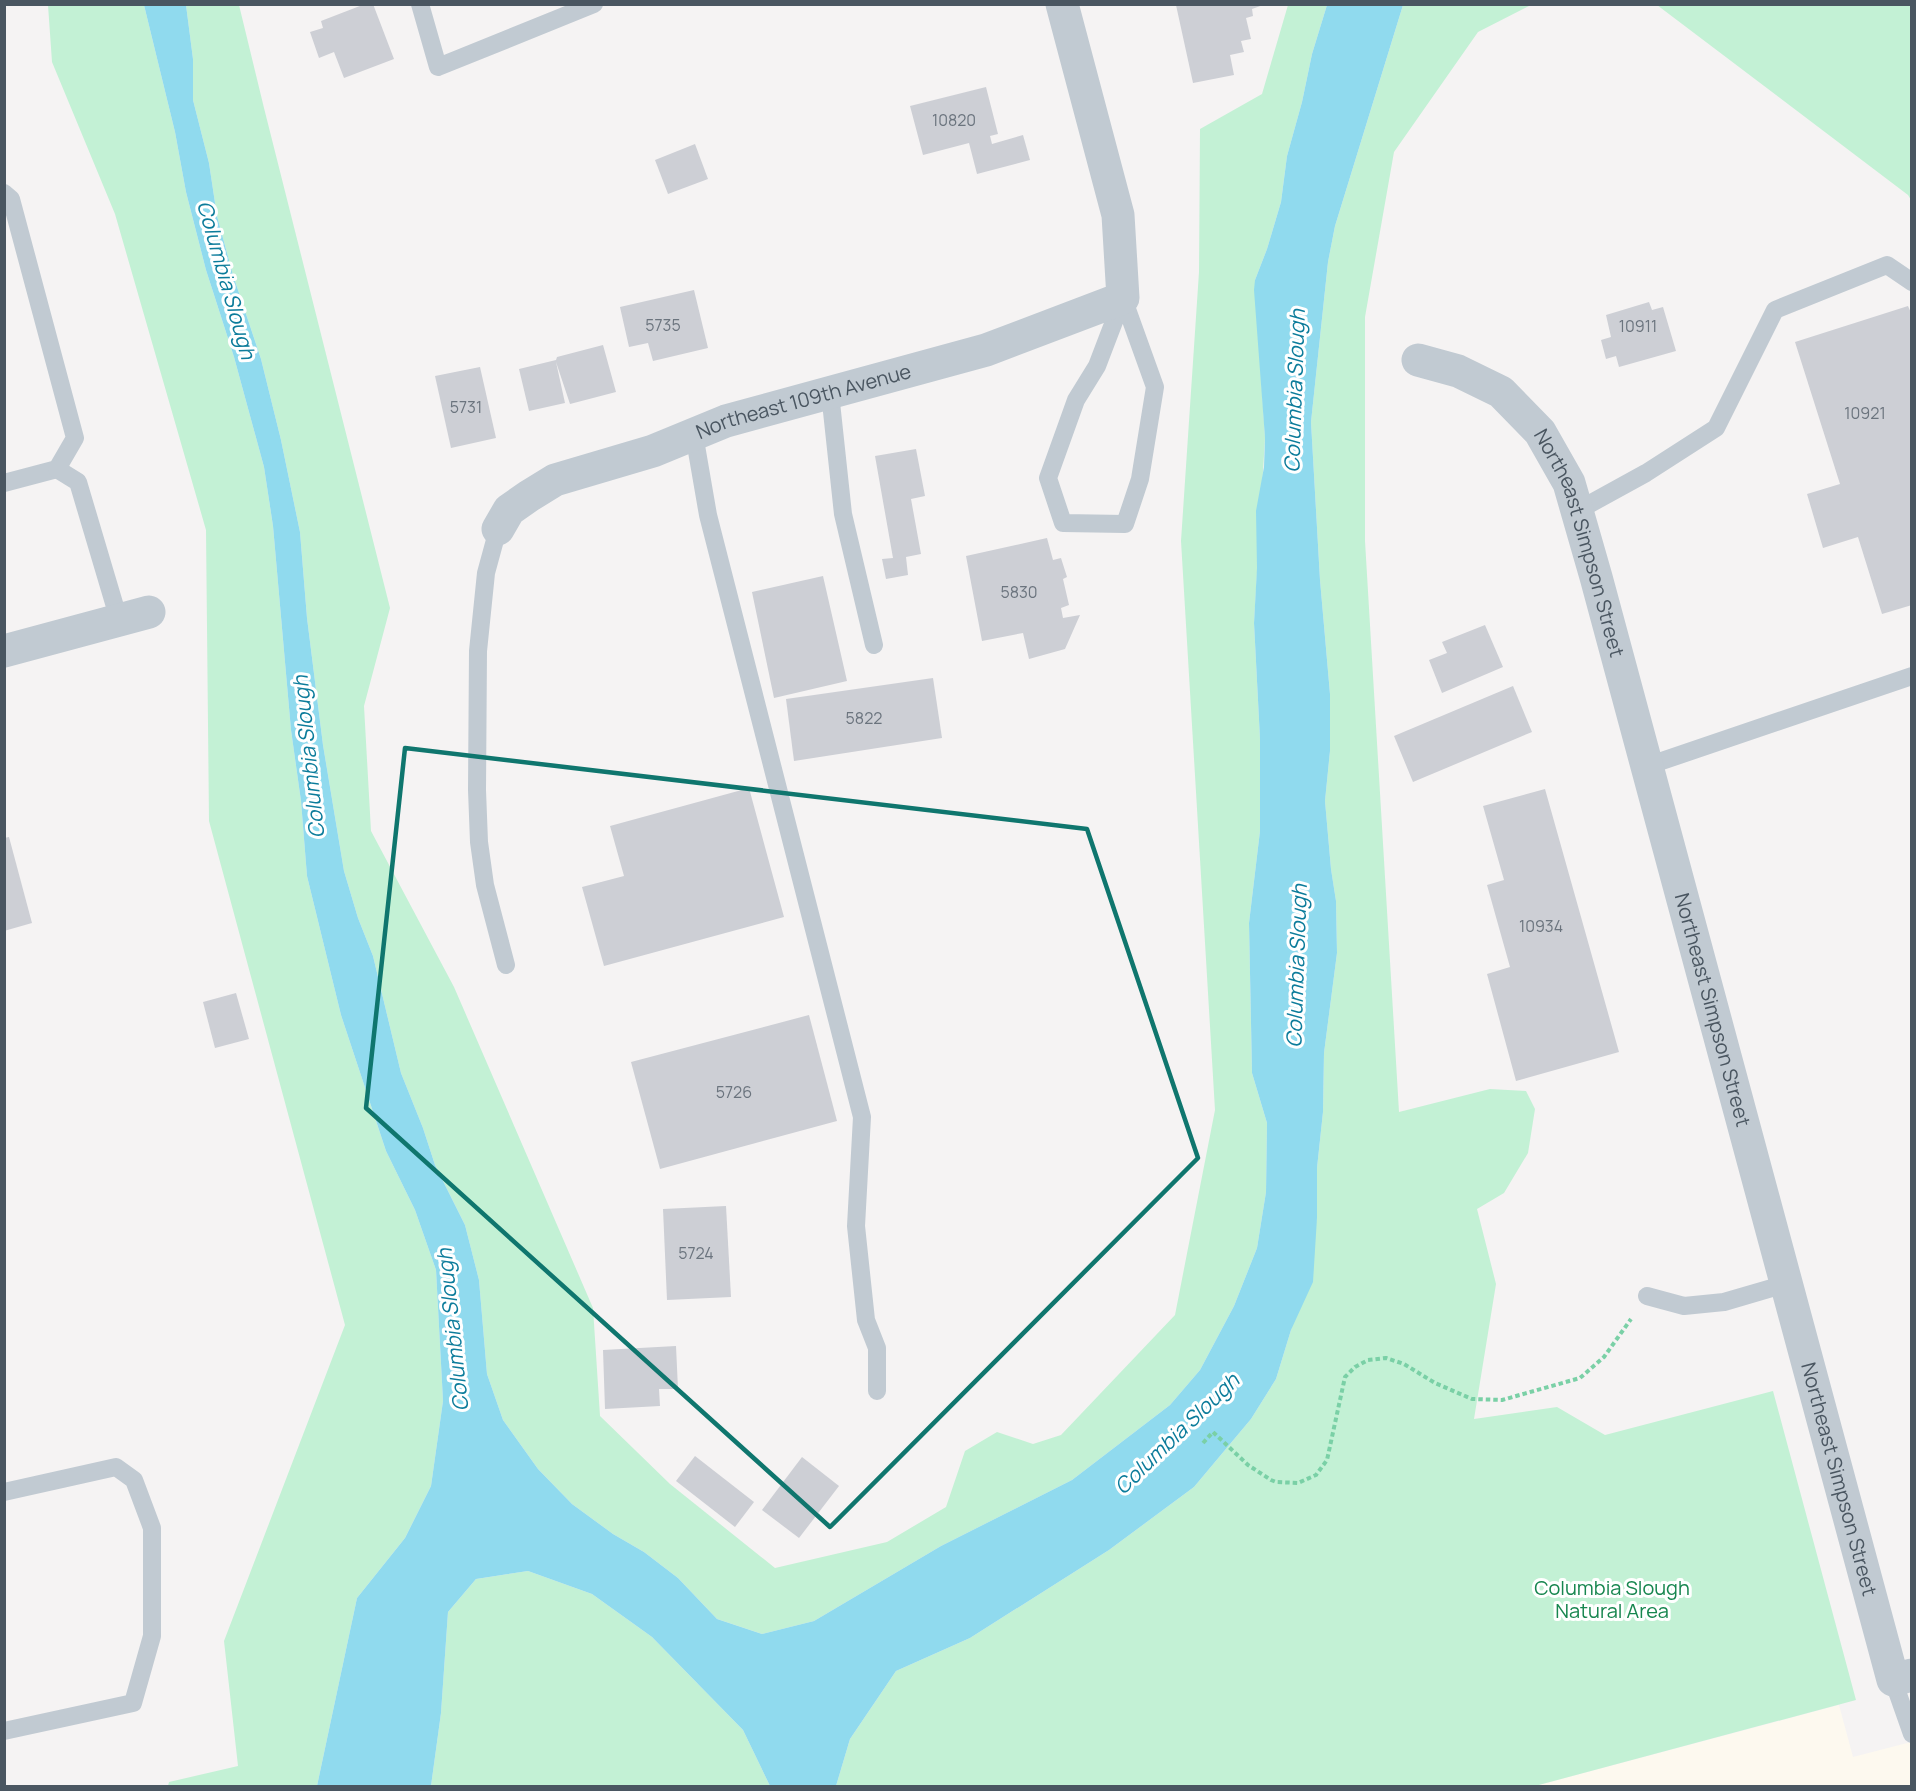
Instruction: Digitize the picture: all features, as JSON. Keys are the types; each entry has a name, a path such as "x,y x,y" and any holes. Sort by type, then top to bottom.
{"street":[{"path":"1062,4 1118,215 1123,298"},
{"name":"Northeast 109th Avenue","path":"498,529 509,510 555,480 653,451 726,421 986,350 1123,298"},
{"name":"Northeast Simpson Street","path":"1418,360 1458,370 1501,392 1540,432 1569,483 1786,1284 1902,1677"},
{"path":"4,651 134,616"}],"lane":[{"path":"420,4 438,67 594,4"},
{"path":"4,193 11,199 75,438 57,469 4,483"},
{"path":"1577,511 1646,473 1716,428 1775,310 1887,265 1911,282"},
{"path":"1123,298 1155,387 1140,479 1125,524 1063,523 1048,478 1076,400 1097,366 1123,298"},
{"path":"830,393 843,514 874,645"},
{"path":"694,434 708,515 862,1117 856,1226 866,1320 877,1348 877,1391"},
{"path":"57,469 78,482 134,616"},
{"path":"498,529 486,573 478,651 477,790 479,842 485,885 506,965"},
{"path":"1647,765 1911,676"},
{"path":"1647,1296 1684,1306 1724,1302 1786,1284"},
{"path":"4,1492 116,1467 134,1480 153,1528 152,1636 134,1703 4,1731"},
{"name":"Northeast Simpson Street","path":"1902,1677 1911,1734"}],"path":[{"path":"1203,1443 1213,1432 1248,1465 1271,1480 1298,1483 1316,1475 1327,1460 1345,1377 1368,1360 1386,1358 1404,1364 1435,1383 1472,1399 1502,1400 1580,1378 1604,1357 1647,1296"}],"highlighted area":[{"path":"405,748 1087,829 1198,1158 830,1527 366,1108"}],"shaded area":[{"path":"1839,1705 1853,1757 1911,1742 1911,1786 1535,1786"}],"green space":[{"path":"48,5 144,5 206,270 234,357 264,467 273,526 291,730 301,801 307,876 341,1015 386,1151 415,1210 436,1270 443,1401 431,1486 405,1538 357,1598 317,1786 168,1786 169,1782 238,1766 224,1641 345,1325 209,821 206,530 115,214 52,62"},
{"path":"186,5 239,5 390,608 364,706 371,831 454,987 593,1308 600,1416 670,1484 775,1568 887,1542 946,1507 965,1451 997,1432 1033,1444 1061,1435 1175,1315 1215,1110 1181,541 1199,272 1200,129 1262,94 1288,5 1327,5 1312,54 1287,156 1281,202 1255,280 1265,438 1254,623 1260,739 1260,831 1249,923 1252,1073 1267,1123 1266,1192 1257,1248 1234,1306 1200,1370 1170,1405 1072,1480 941,1546 814,1621 762,1634 717,1619 678,1578 644,1552 613,1534 572,1504 538,1469 503,1420 487,1374 479,1280 465,1225 435,1165 401,1073 373,956 358,918 344,871 323,745 307,618 300,532 261,359 233,275 217,216 209,163 193,100 193,59"},
{"name":"Columbia Slough Natural Area","path":"1403,5 1531,5 1478,32 1394,152 1365,317 1365,541 1399,1112 1490,1089 1526,1091 1535,1109 1528,1153 1504,1193 1477,1209 1496,1284 1474,1419 1557,1407 1605,1435 1773,1391 1856,1700 1535,1786 836,1786 850,1739 896,1671 970,1638 1109,1550 1194,1487 1251,1419 1276,1379 1291,1330 1317,1218 1317,1168 1323,1112 1324,1053 1337,953 1336,901 1325,801 1330,751 1330,694 1320,580 1311,422 1328,262 1335,226"},
{"path":"1657,5 1911,5 1911,200 1908,195"},
{"path":"528,1571 592,1594 652,1637 743,1730 770,1786 431,1786 441,1713 448,1612 476,1579"}],"water":[{"name":"Columbia Slough","path":"144,5 186,5 193,59 193,100 209,163 217,216 233,275 261,359 300,532 307,618 323,745 344,871 358,918 373,956 401,1073 435,1165 465,1225 479,1280 487,1374 503,1420 538,1469 572,1504 613,1534 644,1552 678,1578 717,1619 762,1634 814,1621 941,1546 1072,1480 1170,1405 1200,1370 1234,1306 1257,1248 1266,1192 1267,1123 1252,1073 1249,923 1260,831 1260,739 1254,623 1257,568 1256,511 1264,467 1265,438 1255,280 1281,202 1287,156 1312,54 1327,5 1403,5 1335,226 1328,262 1311,422 1320,580 1330,694 1330,751 1325,801 1336,901 1337,953 1324,1053 1323,1112 1317,1168 1313,1282 1291,1330 1276,1379 1251,1419 1194,1487 1109,1550 970,1638 896,1671 850,1739 836,1786 770,1786 743,1730 652,1637 592,1594 528,1571 476,1579 448,1612 441,1713 431,1786 317,1786 357,1598 405,1538 431,1486 443,1401 436,1270 415,1210 386,1151 341,1015 307,876 301,801 291,730 273,526 264,467 234,357 206,270"}],"building":[{"path":"365,4 373,4 394,59 344,78 334,52 319,58 310,32 323,28 321,21"},
{"path":"1266,4 1252,9 1253,16 1246,18 1251,39 1241,41 1244,52 1230,55 1234,75 1193,83 1176,5"},
{"path":"986,87 998,134 990,136 992,144 1023,135 1030,160 977,174 969,143 923,155 910,106"},
{"path":"695,144 708,179 668,194 655,160"},
{"path":"694,290 708,348 653,361 648,343 629,347 620,307"},
{"path":"1649,302 1652,310 1663,307 1676,351 1619,367 1616,356 1606,359 1601,340 1611,337 1606,315"},
{"path":"1908,306 1912,315 1912,605 1882,614 1858,537 1823,548 1807,494 1840,484 1795,342"},
{"path":"603,345 616,392 570,404 556,362 565,403 529,411 519,369"},
{"path":"480,367 496,438 451,448 435,376"},
{"path":"916,449 925,496 911,499 921,554 906,557 908,575 886,579 882,559 893,558 875,456"},
{"path":"1047,538 1053,560 1061,558 1067,577 1063,579 1069,605 1061,608 1063,618 1080,615 1065,649 1029,659 1023,633 982,641 966,556"},
{"path":"823,576 847,681 774,698 752,592"},
{"path":"1485,625 1503,667 1442,693 1429,660 1447,653 1442,642"},
{"path":"933,678 942,738 794,761 786,699"},
{"path":"1513,686 1532,732 1413,782 1394,736"},
{"path":"749,788 784,917 604,966 582,887 624,876 610,826"},
{"path":"1545,789 1619,1052 1516,1081 1487,974 1510,967 1487,885 1504,880 1483,806"},
{"path":"9,837 32,923 4,931 4,838"},
{"path":"236,993 249,1039 215,1048 203,1002"},
{"path":"809,1015 837,1121 660,1169 631,1062"},
{"path":"726,1206 731,1297 667,1300 663,1209"},
{"path":"676,1346 678,1389 659,1389 660,1406 605,1409 603,1350"},
{"path":"695,1456 754,1502 735,1527 676,1481"},
{"path":"802,1457 839,1486 799,1538 762,1510"}]}
